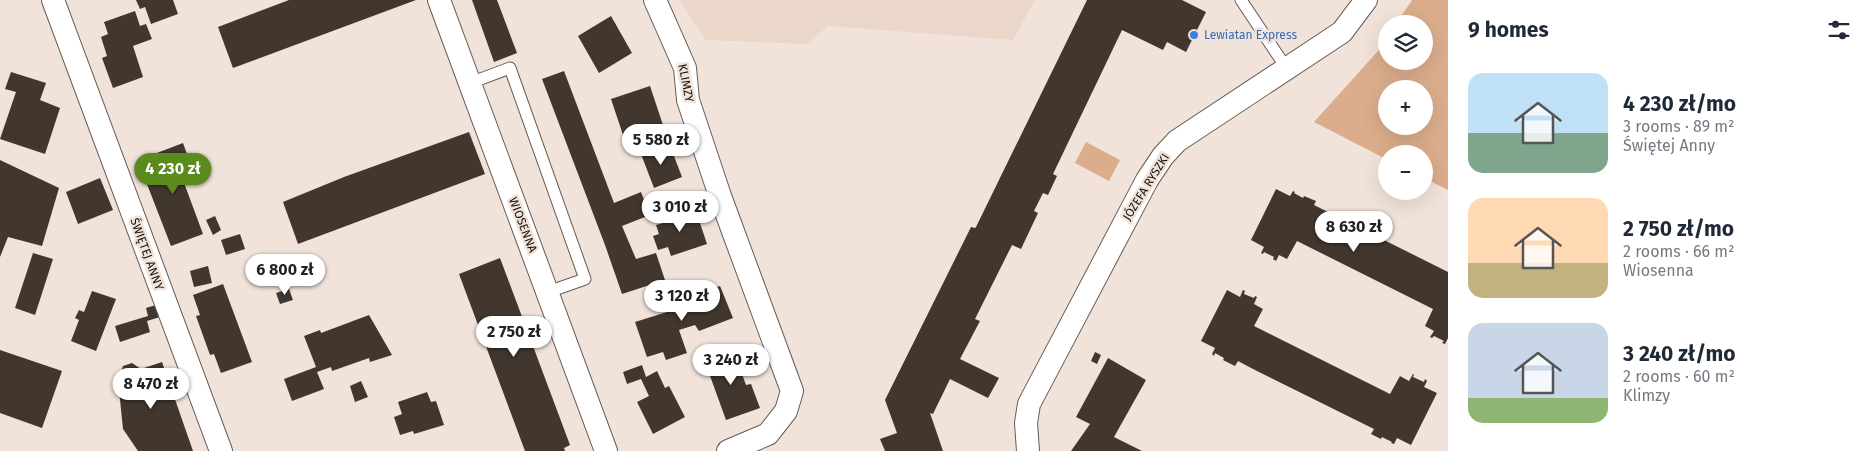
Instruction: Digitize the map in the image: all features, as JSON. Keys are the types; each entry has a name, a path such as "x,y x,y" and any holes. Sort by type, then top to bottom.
{"street":[{"name":"ŚWIĘTEJ ANNY","path":"53,0 221,451"},
{"name":"WIOSENNA","path":"439,0 606,451"},
{"name":"KLIMZY","path":"655,0 685,68 688,100 720,196 792,391 786,411 768,434 728,451"},
{"name":"JÓZEFA RYSZKI","path":"1028,451 1026,423 1029,404 1128,214 1163,156 1177,141 1342,32 1366,0"}],"lane":[{"path":"1241,0 1287,69"},
{"path":"470,83 510,68 585,279 548,292"}],"shaded area":[{"path":"679,0 1035,0 1013,40 828,26 807,44 706,40"},
{"path":"1412,0 1448,0 1448,190 1433,182 1433,145 1378,145 1378,155 1314,122 1378,51 1378,70 1433,70 1433,15 1402,15"},
{"path":"1086,142 1120,160 1109,181 1075,163"}],"building":[{"path":"136,0 173,0 178,14 151,24 145,7 140,9"},
{"path":"289,0 416,0 233,68 218,27"},
{"path":"472,0 497,0 517,53 494,62"},
{"path":"1087,0 1182,0 1206,12 1186,52 1167,42 1163,50 1122,30 1053,174 1057,176 1048,195 1043,193 1034,211 1038,213 1021,249 1012,245 975,319 980,321 960,359 999,378 988,398 950,379 933,414 930,413 943,451 885,451 880,439 897,433 885,400 971,227 976,227"},
{"path":"135,11 140,26 146,24 152,39 133,46 143,77 113,88 102,58 107,56 101,37 108,34 104,22"},
{"path":"611,16 632,53 599,73 578,36"},
{"path":"564,71 614,203 641,192 650,215 622,226 636,259 656,253 665,280 622,294 542,79"},
{"path":"11,72 46,83 40,100 60,108 45,154 0,139 16,92 5,89"},
{"path":"650,86 663,125 624,138 611,99"},
{"path":"469,132 485,174 298,244 283,202 344,177"},
{"path":"183,143 191,165 189,169 180,172 203,234 171,246 145,179 156,175 149,156"},
{"path":"669,143 682,177 654,188 641,154"},
{"path":"0,160 59,188 42,246 8,237 0,257"},
{"path":"100,178 113,210 78,224 66,192"},
{"path":"1276,189 1290,196 1293,191 1303,198 1304,196 1316,201 1314,205 1448,272 1448,338 1445,344 1442,343 1444,341 1434,336 1430,337 1434,331 1425,326 1433,309 1297,241 1287,259 1279,255 1276,261 1273,259 1274,257 1264,252 1263,254 1261,253 1264,247 1251,240"},
{"path":"695,208 707,244 671,256 668,247 658,250 653,236 659,234 656,225 663,223 661,219"},
{"path":"215,216 221,230 213,235 206,220"},
{"path":"240,234 245,249 226,255 221,240"},
{"path":"33,253 53,259 35,315 15,308"},
{"path":"500,258 570,445 564,448 565,451 525,451 459,274"},
{"path":"208,266 212,283 194,287 190,271"},
{"path":"223,284 252,362 221,373 214,354 210,355 196,316 200,315 193,295"},
{"path":"720,286 733,318 699,331 695,325 679,330 687,353 666,360 663,352 647,357 635,322 667,312 665,304"},
{"path":"289,289 293,300 280,304 276,293"},
{"path":"1227,290 1240,297 1243,290 1245,291 1244,294 1254,298 1255,296 1257,297 1254,304 1263,309 1254,326 1390,394 1400,376 1409,381 1413,374 1413,377 1424,382 1425,379 1427,381 1424,387 1437,393 1411,445 1397,438 1394,444 1382,437 1381,439 1371,434 1374,429 1238,361 1235,366 1223,360 1224,358 1215,353 1214,356 1212,354 1215,348 1201,341"},
{"path":"92,291 116,299 96,351 71,341 79,320 75,318 79,310 84,312"},
{"path":"156,305 160,317 147,321 150,332 120,342 115,326 148,316 146,308"},
{"path":"369,315 392,355 370,362 369,358 332,371 331,367 317,372 324,389 292,401 284,379 316,367 304,336 320,330 321,333"},
{"path":"0,350 62,371 42,428 0,413"},
{"path":"734,351 746,385 751,384 760,408 726,420 705,362"},
{"path":"1095,352 1101,355 1097,364 1091,361"},
{"path":"1108,358 1146,380 1114,437 1142,451 1071,451 1090,424 1076,417"},
{"path":"162,362 193,451 138,451 123,429 118,380 123,366 132,363 141,369"},
{"path":"642,365 646,377 657,371 665,388 669,386 685,417 653,434 637,402 649,396 641,379 627,384 623,372"},
{"path":"361,381 368,397 355,402 350,386"},
{"path":"427,392 431,402 436,401 444,425 414,434 413,431 400,435 394,417 402,414 398,402"}],"place":[{"name":"Lewiatan Express","path":"1194,35"}]}
